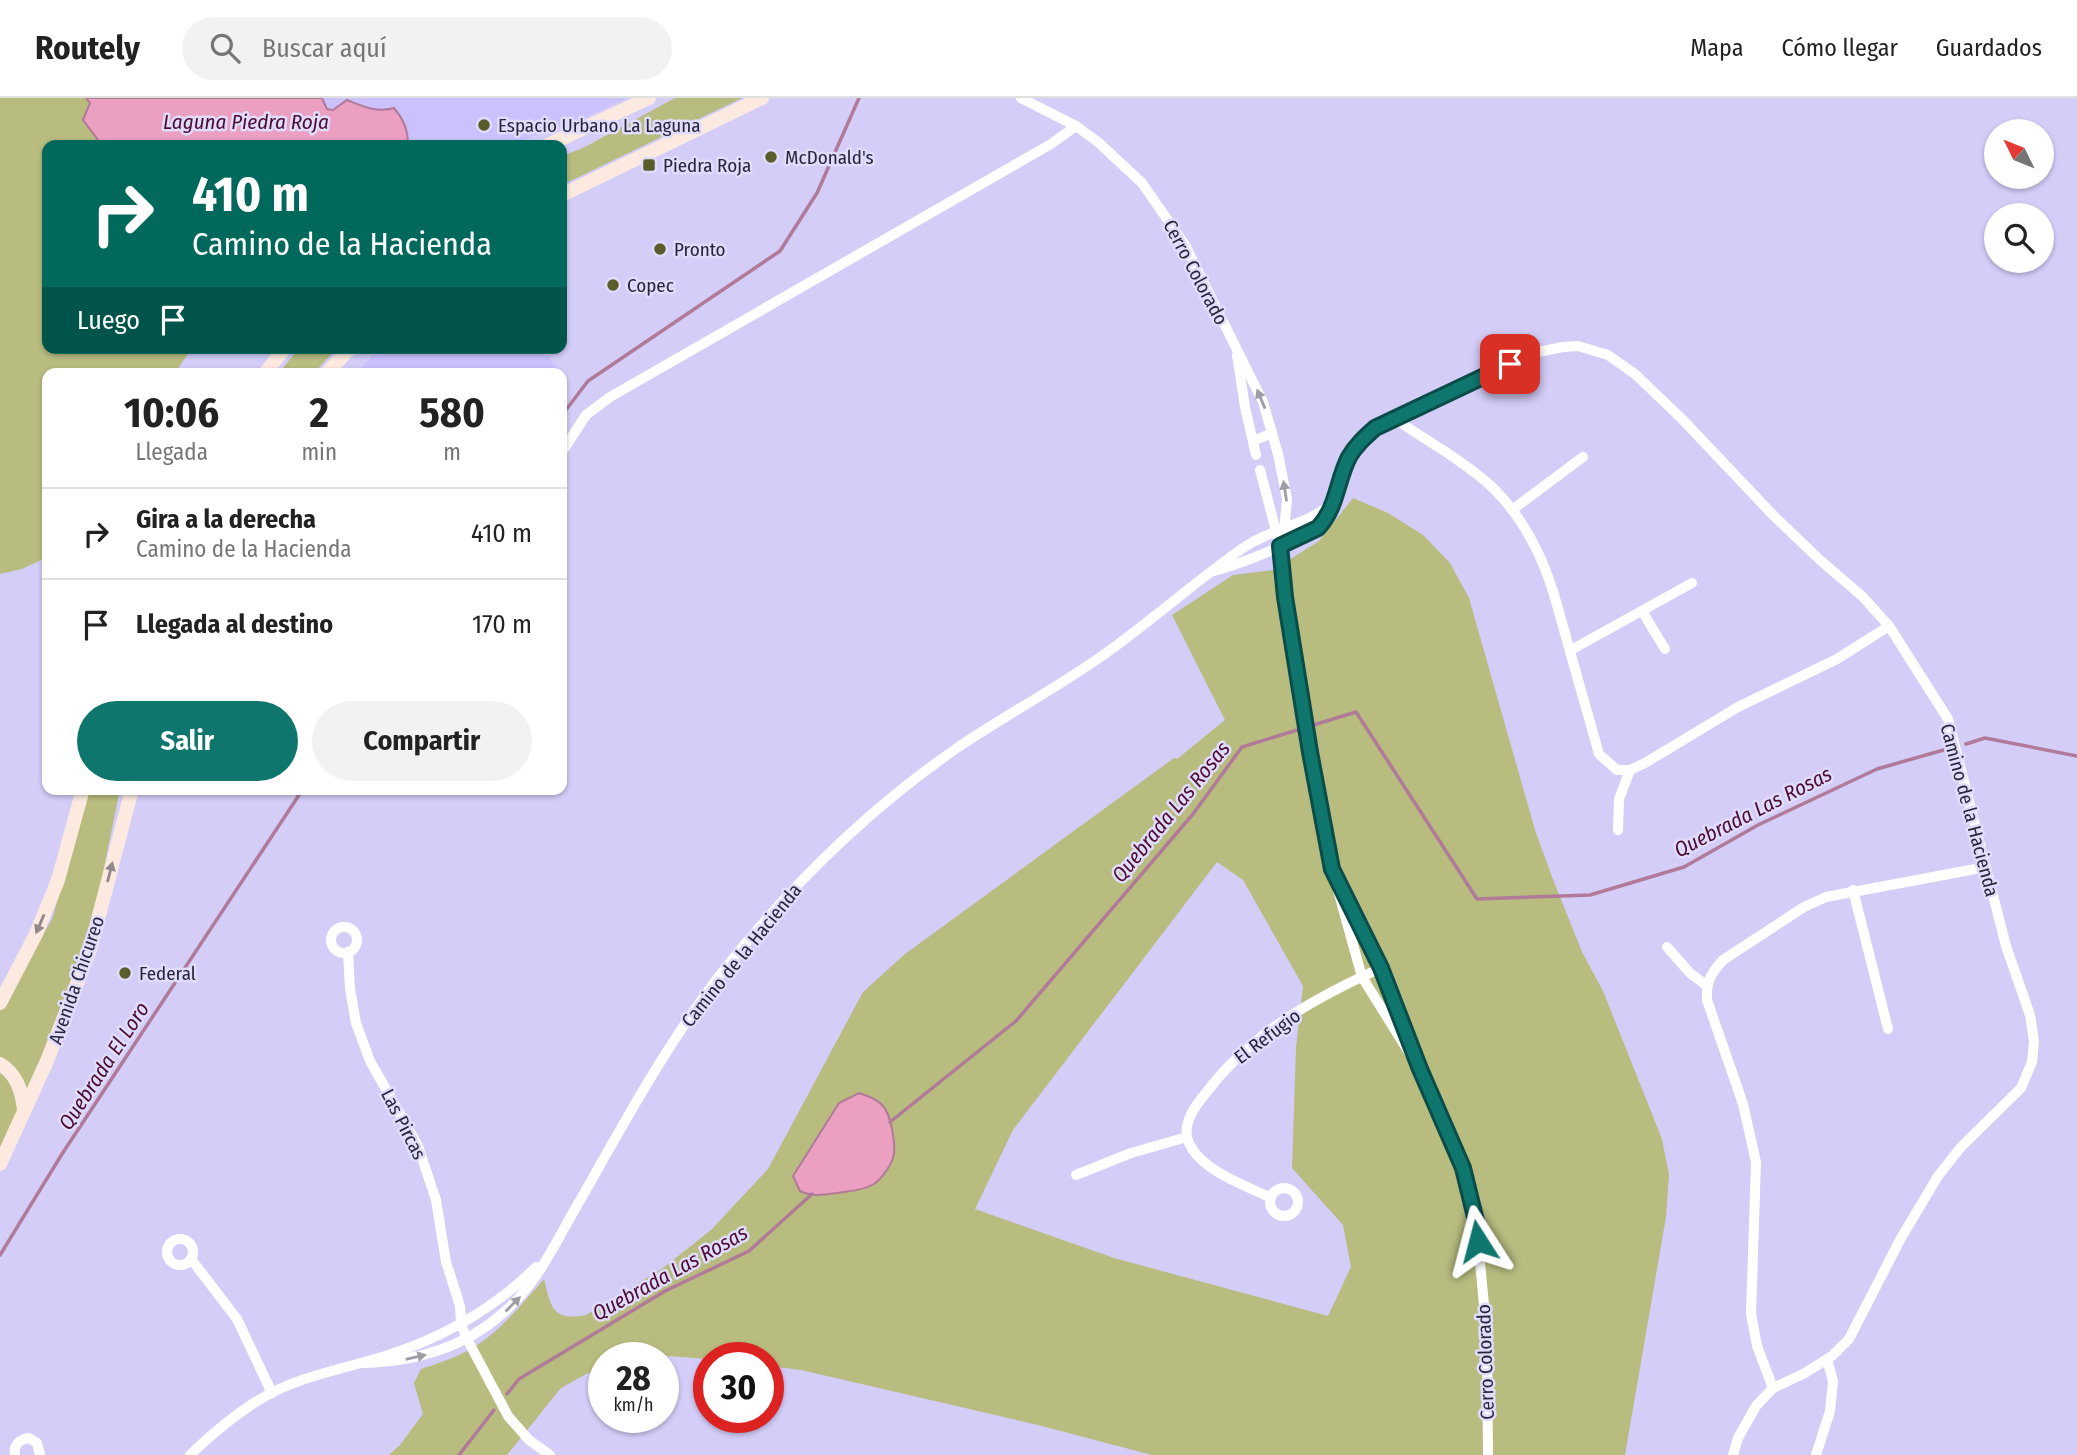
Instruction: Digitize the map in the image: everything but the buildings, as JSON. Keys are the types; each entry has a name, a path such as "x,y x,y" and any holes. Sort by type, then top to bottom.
{"main road":[{"path":"559,140 649,98"},
{"path":"567,193 762,98"},
{"path":"269,368 280,354"},
{"path":"332,368 344,354"},
{"path":"0,1003 36,934 58,880 81,795"},
{"name":"Avenida Chicureo","path":"0,1164 47,1061 90,950 130,795"},
{"path":"0,1064 18,1083 24,1110"}],"street":[{"name":"Cerro Colorado","path":"1021,98 1076,126 1098,142 1142,183 1185,244 1263,401 1287,499 1280,529 1285,597 1332,869 1362,976 1420,1069"},
{"path":"567,444 586,415 610,397 1051,145 1076,126"},
{"name":"Camino de la Hacienda","path":"1214,571 1280,546 1318,528 1333,503 1349,458 1359,442 1375,428 1534,353 1578,346 1608,355 1635,374 1820,561 1863,597 1889,626 1948,719 2006,946 2029,1015 2034,1041 2032,1062 2021,1088 1961,1147 1938,1176 1901,1238 1849,1339 1827,1359 1773,1388 1756,1406 1738,1438 1733,1455"},
{"name":"Cerro Colorado","path":"1236,347 1256,455"},
{"path":"1395,419 1492,487 1531,538 1549,576 1599,754 1617,770 1630,770 1738,707 1837,659 1889,626"},
{"path":"1253,441 1272,433"},
{"path":"1512,510 1583,457"},
{"name":"Cerro Colorado","path":"1260,470 1280,529"},
{"name":"Camino de la Hacienda","path":"361,1363 384,1363 418,1357 467,1339 513,1304 531,1282 676,1036 732,960 802,880 853,830 914,779 972,738 1102,656 1244,547 1280,529 1315,517 1333,503"},
{"path":"1571,650 1692,583"},
{"path":"1642,611 1665,649"},
{"path":"1618,830 1619,799 1630,770"},
{"path":"1773,1388 1756,1346 1751,1314 1756,1162 1743,1104 1707,1000 1706,985 1723,960 1746,943 1804,907 1826,897 1986,867"},
{"name":"Cerro Colorado","path":"1332,869 1381,968 1420,1069 1463,1168 1476,1221 1487,1336 1488,1455"},
{"path":"1853,890 1888,1029"},
{"path":"1667,947 1690,973 1706,985"},
{"name":"Las Pircas","path":"348,952 350,989 356,1023 370,1060 418,1146 436,1200 446,1262 467,1339 508,1416 530,1440 550,1455"},
{"name":"El Refugio","path":"1187,1137 1187,1125 1192,1112 1223,1070 1259,1037 1284,1019 1381,968"},
{"path":"1076,1175 1131,1153 1187,1137 1207,1166 1271,1198"},
{"name":"Camino de la Hacienda","path":"190,1455 227,1421 272,1393 316,1375 361,1363 461,1324 494,1304 546,1257"},
{"path":"191,1259 237,1319 272,1393"},
{"path":"1816,1455 1830,1411 1833,1381 1827,1359"},
{"path":"15,1455 16,1445 20,1440 29,1438 37,1443 40,1455"}],"shaded area":[{"name":"Espacio Urbano La Laguna","path":"322,98 627,98 581,119 523,140 408,140 408,132 381,112 348,100 339,108 327,109"},
{"path":"374,354 547,354 557,368 362,368"}],"green space":[{"path":"0,98 86,98 90,103 83,120 98,140 42,140 42,354 188,354 178,368 42,368 42,559 22,569 0,574"},
{"path":"675,98 742,98 567,183 567,154"},
{"path":"294,354 331,354 319,368 283,368"},
{"path":"1353,498 1388,513 1423,535 1450,563 1469,598 1535,830 1582,952 1603,991 1662,1139 1669,1175 1666,1217 1625,1455 1152,1455 1038,1425 784,1368 784,1342 693,1342 693,1358 679,1357 679,1342 588,1342 588,1373 561,1388 507,1455 389,1455 423,1414 414,1383 421,1369 458,1355 486,1339 544,1279 551,1304 559,1314 574,1317 586,1315 663,1268 711,1230 768,1169 863,992 905,954 1174,758 1177,759 1225,720 1172,615 1233,575 1273,570 1319,541","holes":["1217,862 1243,880 1303,986 1296,1047 1292,1168 1343,1225 1351,1267 1328,1316 1114,1258 975,1209 1013,1130"]},
{"path":"88,795 119,795 94,917 51,1035 0,1150 0,1009 52,919"}],"water":[{"name":"Laguna Piedra Roja","path":"86,98 322,98 327,109 333,110 347,100 376,110 394,108 405,125 408,140 98,140 83,120 90,103"},
{"path":"859,1093 878,1101 888,1115 894,1148 889,1166 874,1184 865,1188 822,1195 800,1191 793,1176 839,1103"}],"waterway":[{"name":"Quebrada El Loro","path":"567,408 588,381 780,251 817,193 859,98"},
{"name":"Quebrada Las Rosas","path":"890,1122 1016,1021 1193,814 1242,747 1356,712 1477,899 1590,895 1684,867 1758,825 1877,769 1947,749"},
{"name":"Quebrada Las Rosas","path":"1966,744 1985,738 2077,756"},
{"name":"Quebrada El Loro","path":"0,1255 62,1154 299,795"},
{"name":"Quebrada Las Rosas","path":"507,1394 519,1379 665,1291 749,1251 812,1194"},
{"name":"Quebrada Las Rosas","path":"459,1455 494,1410"}],"place":[{"name":"Espacio Urbano La Laguna","path":"484,125"},
{"name":"McDonald's","path":"771,157"},
{"name":"Piedra Roja","path":"649,165"},
{"name":"Pronto","path":"660,249"},
{"name":"Copec","path":"613,285"},
{"name":"Federal","path":"125,973"}],"route":[{"path":"1478,1241 1463,1168 1420,1069 1381,968 1332,869 1285,597 1280,546 1318,528 1330,511 1349,458 1359,442 1375,428 1510,364"}]}
